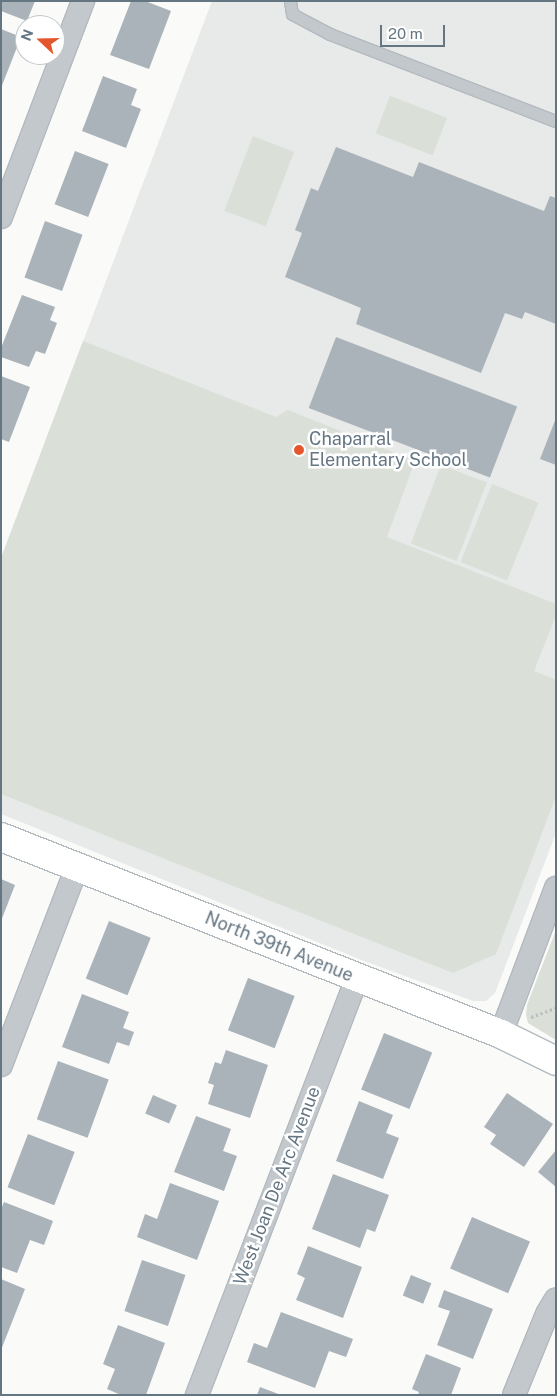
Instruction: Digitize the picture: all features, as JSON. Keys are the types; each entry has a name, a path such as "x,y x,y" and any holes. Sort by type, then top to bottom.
{"street":[{"path":"1,217 84,1"},
{"name":"North 39th Avenue","path":"1,837 501,1034 556,1061"},
{"path":"1,1065 77,867"},
{"path":"501,1034 556,888"},
{"name":"West Joan De Arc Avenue","path":"197,1395 357,978"},
{"path":"514,1395 547,1314 556,1299"}],"lane":[{"path":"290,1 292,14 330,34 556,121"}],"path":[{"path":"532,1017 556,1008"}],"shaded area":[{"name":"Chaparral Elementary School","path":"212,1 556,1 556,833 495,993 486,1001 473,1001 364,961 1,814 1,558"},
{"path":"390,96 447,118 433,155 376,133"},
{"path":"253,136 294,152 265,226 224,211"},
{"path":"83,341 276,417 288,410 415,461 387,537 556,604 556,615 534,671 556,680 556,796 496,954 453,973 1,794 1,558"},
{"path":"441,465 487,483 457,561 411,543"},
{"path":"492,484 538,503 507,581 461,562"},
{"path":"556,930 556,1040 528,1023 526,1015 527,1005"}],"building":[{"path":"1,1 35,1 29,15 15,16 1,11"},
{"path":"131,1 145,1 171,11 149,69 110,55"},
{"path":"1,29 15,35 15,52 1,88"},
{"path":"103,76 137,89 131,105 141,109 126,148 82,131"},
{"path":"336,147 413,177 419,162 544,211 550,196 556,198 556,324 525,312 522,319 505,313 481,373 356,324 361,308 285,277 302,233 295,230 311,188 318,191"},
{"path":"75,151 109,164 88,217 55,204"},
{"path":"45,221 83,235 62,291 24,277"},
{"path":"22,295 55,307 50,320 57,323 45,354 36,351 29,367 1,357 1,348"},
{"path":"336,337 517,407 490,477 309,408"},
{"path":"1,376 30,387 9,442 1,439"},
{"path":"556,418 556,465 540,459"},
{"path":"1,879 15,885 1,921"},
{"path":"109,921 151,938 127,995 86,978"},
{"path":"248,978 295,996 275,1048 228,1030"},
{"path":"82,994 129,1012 123,1028 134,1032 129,1046 117,1042 109,1064 62,1047"},
{"path":"384,1033 432,1052 409,1109 361,1090"},
{"path":"226,1050 268,1065 250,1118 208,1104 214,1085 208,1083 215,1062 221,1064"},
{"path":"58,1061 109,1079 88,1138 37,1119"},
{"path":"507,1093 553,1124 524,1167 490,1144 496,1135 484,1127"},
{"path":"153,1095 177,1105 169,1124 145,1113"},
{"path":"359,1101 393,1115 386,1133 399,1138 383,1179 336,1161"},
{"path":"196,1116 231,1129 223,1151 237,1156 224,1191 174,1172"},
{"path":"28,1134 75,1152 54,1205 8,1187"},
{"path":"556,1150 556,1187 538,1172"},
{"path":"333,1174 389,1195 375,1232 367,1229 360,1248 312,1229"},
{"path":"170,1183 219,1201 197,1260 137,1237 145,1214 157,1219"},
{"path":"4,1202 53,1221 44,1245 30,1240 17,1273 1,1267 1,1209"},
{"path":"472,1217 530,1242 508,1293 450,1269"},
{"path":"308,1246 362,1267 343,1318 296,1300 305,1278 297,1274"},
{"path":"142,1260 185,1275 168,1326 124,1311"},
{"path":"411,1275 431,1283 423,1304 403,1295"},
{"path":"1,1279 25,1289 1,1350"},
{"path":"444,1290 493,1309 473,1359 437,1345 450,1311 438,1307"},
{"path":"281,1312 353,1339 346,1357 329,1351 315,1388 247,1362 254,1343 267,1348"},
{"path":"118,1325 165,1343 146,1395 121,1395 107,1389 115,1369 103,1364"},
{"path":"426,1354 461,1368 451,1395 418,1395 419,1392 412,1389"},
{"path":"260,1387 281,1395 257,1395"}],"place":[{"name":"Chaparral Elementary School","path":"299,450"}]}
